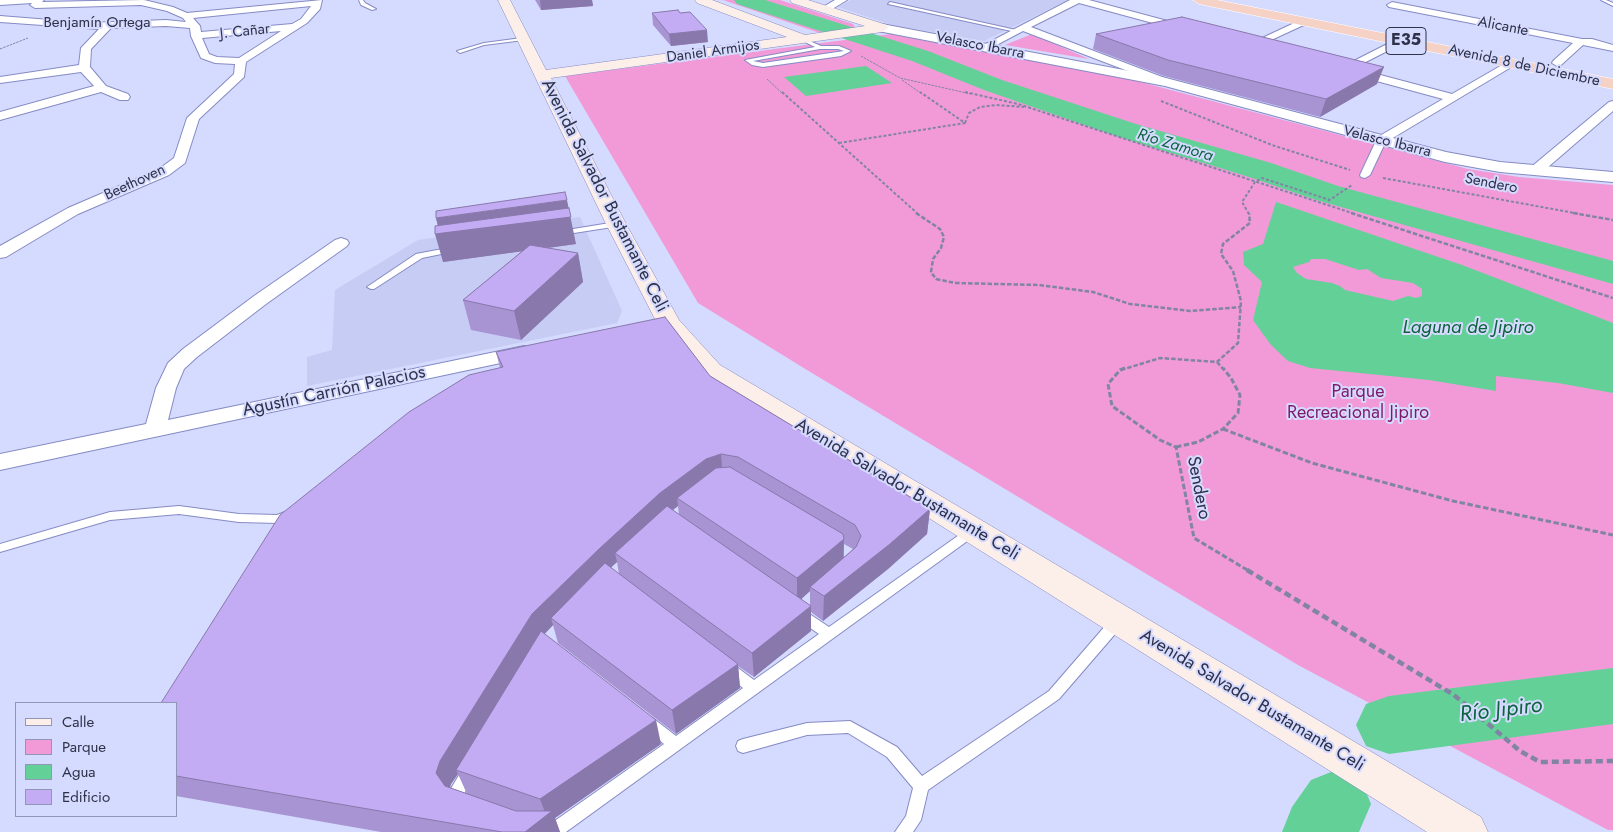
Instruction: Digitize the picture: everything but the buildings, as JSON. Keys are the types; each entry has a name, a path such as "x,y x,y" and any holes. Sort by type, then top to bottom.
{"highway":[{"name":"Avenida 8 de Diciembre","path":"1199,0 1613,84"},
{"name":"Avenida 8 de Diciembre","path":"1259,0 1613,74"}],"main road":[{"name":"Avenida Salvador Bustamante Celi","path":"504,0 616,224 659,325 711,370 1466,832"},
{"path":"701,0 805,40"},
{"name":"Velasco Ibarra","path":"796,0 882,28"},
{"name":"Daniel Armijos","path":"543,75 882,28"}],"street":[{"path":"826,10 842,0"},
{"path":"985,47 1078,0 1195,31"},
{"path":"0,2 143,1 186,16 317,2 315,9 304,20 241,61 215,60 205,56 196,31 186,16"},
{"name":"Alicante","path":"1392,5 1613,48"},
{"name":"Benjamín Ortega","path":"0,20 61,25 108,26 166,23 196,31"},
{"path":"1269,50 1245,44 1305,21"},
{"path":"108,26 86,48 84,68 102,88 124,97"},
{"name":"J. Cañar","path":"196,31 294,27"},
{"name":"Velasco Ibarra","path":"882,28 1166,82"},
{"name":"Velasco Ibarra","path":"1020,30 1166,82 1380,141 1445,157 1500,167 1613,177"},
{"path":"1401,40 1339,68 1453,98"},
{"path":"1558,63 1581,42 1613,42"},
{"name":"Beethoven","path":"0,253 73,211 164,172 180,160 193,118 240,75 241,61"},
{"path":"1365,175 1380,141 1513,63"},
{"path":"0,80 84,68"},
{"path":"0,116 102,88"},
{"path":"1535,171 1613,105"},
{"path":"155,430 166,388 175,367 190,353 252,306 341,243"},
{"name":"Agustín Carrión Palacios","path":"0,462 542,348"}],"lane":[{"path":"361,0 364,4 374,8"},
{"path":"1603,0 1613,7"},
{"path":"890,3 1020,30"},
{"path":"460,51 484,44 522,39"},
{"path":"805,40 820,48 839,46 848,51 841,54 763,65 754,64 748,60 820,48"},
{"path":"553,234 616,224"},
{"path":"371,287 418,256 459,248"},
{"path":"0,548 110,516 179,510 239,518 278,519 302,511"},
{"path":"532,827 549,832 560,827 974,530"},
{"path":"798,608 829,634"},
{"path":"903,832 913,820 921,786 1054,695 1119,620"},
{"path":"716,659 754,688"},
{"path":"638,715 675,744"},
{"path":"743,746 807,729 850,728 892,752 921,786"},
{"path":"470,806 462,803 457,796 458,790 478,758"}],"path":[{"path":"852,57 862,56 900,78 964,122"},
{"path":"764,76 914,211 940,229 944,237 941,248 933,259 930,272 936,279 963,284 1054,287 1093,292 1130,304 1190,311 1241,307"},
{"path":"900,78 1032,108 1613,298"},
{"name":"Sendero","path":"1157,99 1272,145 1365,175 1446,188 1613,220"},
{"path":"964,122 969,113 980,107 996,105 1032,108"},
{"path":"839,144 964,122"},
{"path":"1176,447 1198,442 1223,429 1238,413 1240,395 1231,378 1217,362 1238,343 1241,301 1233,271 1221,254 1223,244 1238,235 1250,223 1250,215 1242,202 1255,182 1262,178 1330,199"},
{"path":"1324,205 1330,199 1356,183"},
{"name":"Sendero","path":"1217,362 1160,358 1120,370 1108,384 1112,406 1160,440 1176,447 1194,538 1454,696 1520,752 1540,762 1613,761"},
{"path":"1223,429 1312,464 1454,501 1613,535"}],"shaded area":[{"path":"851,0 1068,0 984,41 892,25 838,7"},
{"path":"580,217 622,311 617,323 307,386 307,357 332,350 335,290 418,240"}],"green space":[{"path":"723,0 780,0 853,24 856,29 832,34 817,32"},
{"name":"Parque Recreacional Jipiro","path":"899,33 1122,77 1468,169 1519,177 1613,185 1613,830 1608,830 1298,665 698,303 565,76"},
{"path":"1032,34 1089,59 1005,45"}],"water":[{"path":"866,66 892,83 806,96 784,77"},
{"name":"Laguna de Jipiro","path":"1276,202 1462,265 1613,323 1613,393 1558,383 1496,376 1496,391 1429,380 1310,368 1288,361 1271,345 1253,320 1262,282 1244,265 1243,252 1263,244","holes":["1311,259 1325,259 1359,270 1367,269 1381,278 1413,283 1422,289 1422,296 1416,298 1408,296 1393,301 1345,290 1332,283 1306,279 1297,273 1293,267 1309,262"]}],"waterway":[{"name":"Río Zamora","path":"744,0 920,56 993,85 1126,130 1260,170 1327,193 1519,245 1613,273"},
{"name":"Río Jipiro","path":"1389,725 1613,696"},
{"name":"Río Jipiro","path":"1318,832 1336,804"}]}
